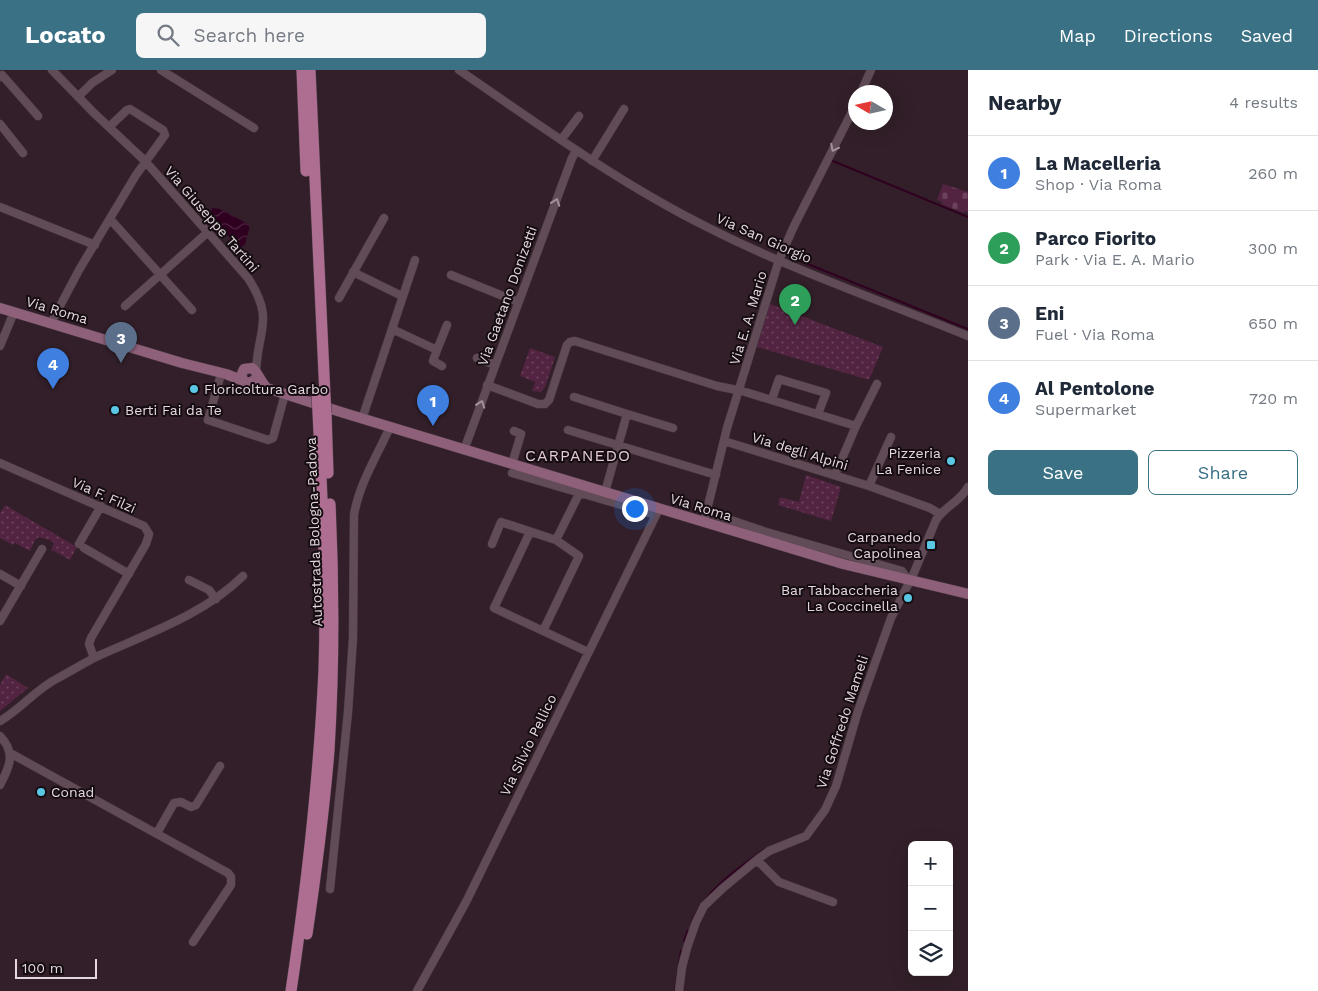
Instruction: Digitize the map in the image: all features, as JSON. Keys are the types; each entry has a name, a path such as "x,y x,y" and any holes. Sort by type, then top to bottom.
{"highway":[{"name":"Autostrada Bologna-Padova","path":"299,991 320,843 330,732 332,667 332,587 307,186 302,70"},
{"name":"Autostrada Bologna-Padova","path":"310,70 321,396"},
{"name":"Autostrada Bologna-Padova","path":"291,991 311,845 320,750 325,587 322,412"}],"main road":[{"name":"Via Roma","path":"0,308 223,374 249,375 269,389 464,450 512,469 581,489 605,492 657,512 705,517 843,564 968,594"}],"street":[{"name":"Via Giuseppe Tartini","path":"52,70 145,161 248,278 261,302 263,311 263,327 258,354 249,375"},
{"path":"78,97 92,83 112,70"},
{"path":"161,70 254,128"},
{"name":"Via San Giorgio","path":"459,70 576,151 708,228 779,260 968,336"},
{"path":"864,85 871,70"},
{"path":"3,74 38,116"},
{"name":"Via Giuseppe Tartini","path":"109,127 130,109 163,130 164,135 145,161"},
{"path":"592,161 624,109"},
{"path":"561,140 579,116"},
{"name":"Via E. A. Mario","path":"705,517 724,441 779,260 794,226 848,120"},
{"path":"0,124 23,153"},
{"name":"Via Gaetano Donizetti","path":"464,450 576,151"},
{"path":"51,323 81,268 145,161"},
{"path":"0,207 95,245"},
{"path":"339,298 384,218"},
{"path":"110,219 192,310"},
{"path":"105,228 118,227"},
{"path":"125,306 208,232"},
{"path":"362,419 414,260"},
{"path":"353,272 402,296"},
{"path":"450,275 518,302"},
{"path":"0,346 14,312"},
{"path":"442,366 433,361 447,325"},
{"path":"392,329 437,350"},
{"path":"487,385 538,404 545,404 549,400 567,345 570,342 575,342 856,426"},
{"path":"477,358 495,365"},
{"path":"223,374 208,420 268,440 273,438 284,394"},
{"path":"772,400 779,379 826,393 818,414"},
{"path":"835,475 877,384"},
{"path":"574,397 673,428"},
{"path":"605,492 628,414"},
{"path":"330,889 348,712 353,638 354,515 362,485 390,427"},
{"path":"568,430 716,475"},
{"path":"512,469 521,434 514,431"},
{"path":"869,486 891,437"},
{"name":"Via degli Alpini","path":"724,441 869,486 930,508 940,514"},
{"name":"Via F. Filzi","path":"0,463 144,526 149,534 146,544 91,638 89,644 94,658"},
{"path":"940,514 957,502 968,487"},
{"path":"556,540 581,489"},
{"name":"Via Roma","path":"581,489 657,512"},
{"path":"101,506 82,546 129,574"},
{"name":"Via Silvio Pellico","path":"417,991 466,902 657,512"},
{"name":"Via Goffredo Mameli","path":"679,991 687,948 704,906 757,860 769,852 806,836 825,810 836,786 858,711 891,618 940,514"},
{"path":"492,544 501,522 556,540 579,556 543,631"},
{"path":"530,532 494,608 588,652"},
{"path":"0,621 42,549"},
{"path":"0,574 21,586"},
{"path":"0,721 41,688 94,658 196,612 216,599 243,576"},
{"path":"188,580 209,590 216,599"},
{"path":"0,725 0,730"},
{"path":"0,736 8,744 10,753 10,764 0,785"},
{"path":"10,753 228,873 231,877 231,885 193,942"},
{"path":"157,834 174,803 181,802 191,807 196,805 220,766"},
{"path":"757,860 778,882 833,902"}],"green space":[{"path":"943,184 968,192 968,214 965,211 964,213 941,204 942,202 937,200"},
{"path":"770,304 883,347 869,380 757,347"},
{"path":"530,348 555,357 545,387 541,392 532,391 535,382 520,376"},
{"path":"806,475 841,487 831,521 778,505 780,497 799,502"},
{"path":"5,505 77,547 70,560 51,551 54,543 50,540 39,537 35,540 30,551 0,538 0,513"},
{"path":"6,674 28,688 0,711 0,685"}],"water":[{"path":"212,208 220,209 250,225 245,245 238,247 211,217"}],"waterway":[{"path":"833,161 968,217"},
{"path":"793,258 968,329"},
{"path":"692,921 705,900 723,881 765,849"},
{"path":"684,941 688,930"},
{"path":"675,991 681,951"}],"place":[{"name":"Parco Fiorito","path":"795,325"},
{"name":"Eni","path":"121,363"},
{"name":"Al Pentolone","path":"53,389"},
{"name":"Floricoltura Garbo","path":"194,389"},
{"name":"Berti Fai da Te","path":"115,410"},
{"name":"La Macelleria","path":"433,426"},
{"name":"Pizzeria La Fenice","path":"951,461"},
{"name":"Carpanedo Capolinea","path":"931,545"},
{"name":"Bar Tabbaccheria La Coccinella","path":"908,598"},
{"name":"Conad","path":"41,792"}],"district":[{"name":"CARPANEDO","path":"578,455"}]}
